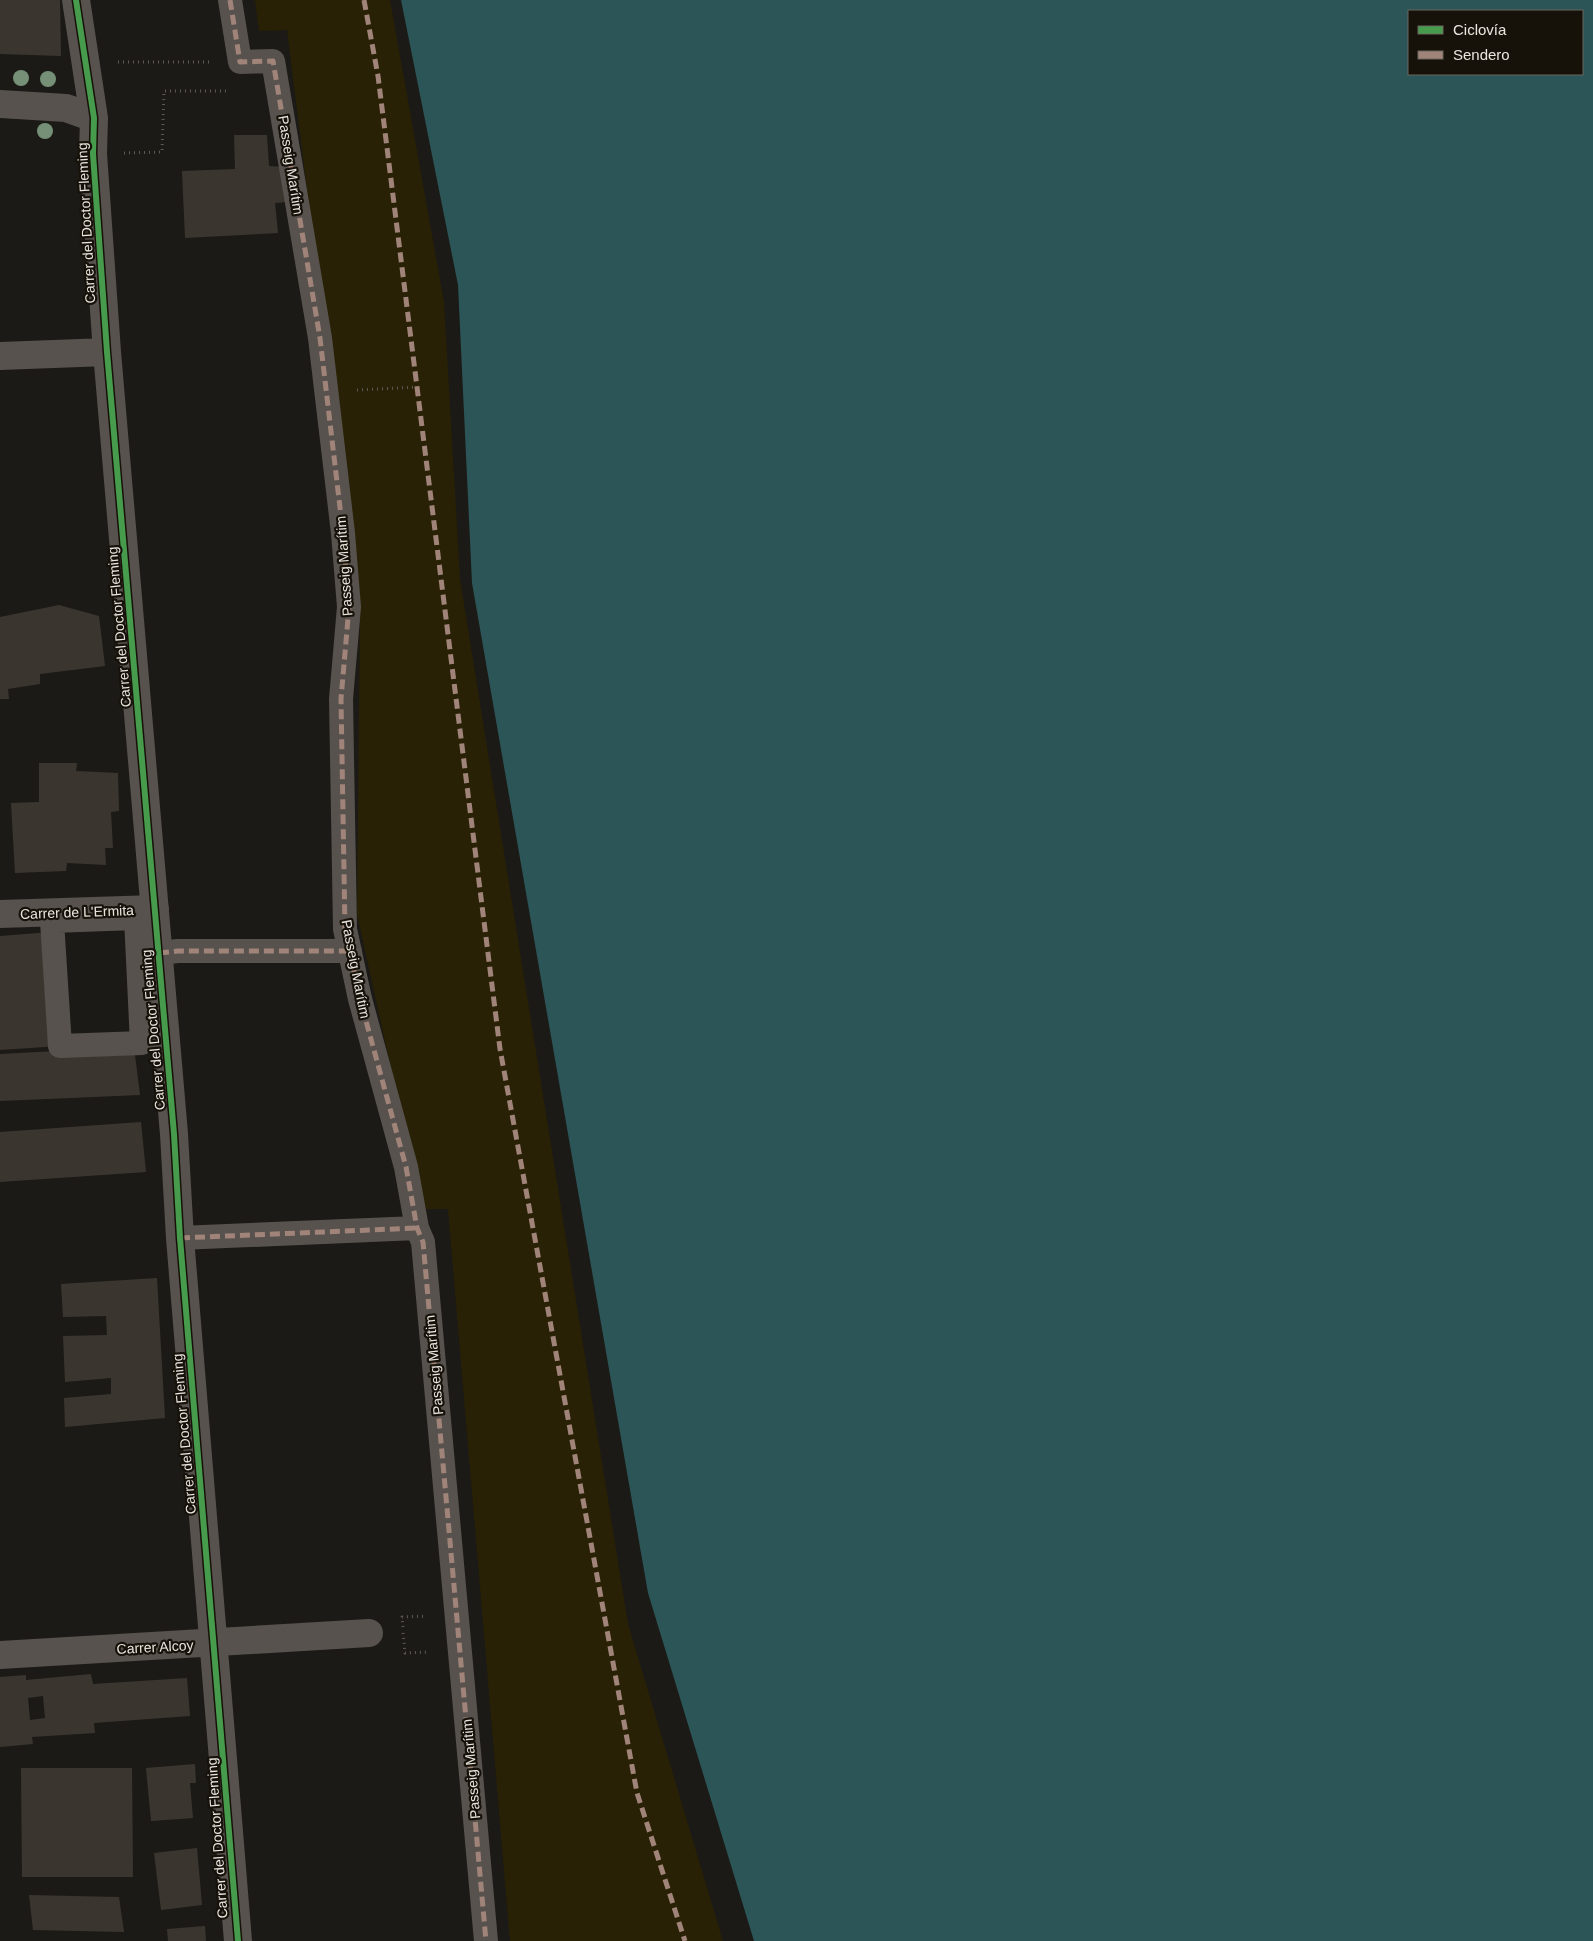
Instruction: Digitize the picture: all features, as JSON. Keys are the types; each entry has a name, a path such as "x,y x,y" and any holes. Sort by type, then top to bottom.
{"street":[{"name":"Carrer del Doctor Fleming","path":"76,0 94,118 93,154 107,352 174,1134 180,1238 238,1941"},
{"path":"230,0 240,62"},
{"name":"Passeig Marítim","path":"240,62 274,61 320,338 343,533 349,607 340,700 345,929 360,999 406,1167 417,1228 424,1252 486,1941"},
{"path":"0,104 66,108 94,118"},
{"path":"0,356 107,352"},
{"name":"Carrer de L'Ermita","path":"0,914 155,909"},
{"path":"136,918 142,1043 60,1046 52,921 136,918"},
{"path":"158,954 178,951 350,951"},
{"path":"180,1238 417,1228"},
{"name":"Carrer Alcoy","path":"0,1655 369,1633"}],"path":[{"path":"84,62 240,62"},
{"path":"93,154 162,152 164,91 279,90"},
{"path":"355,382 358,391 417,387"},
{"path":"402,1617 428,1616"},
{"path":"405,1654 430,1652"}],"sand":[{"path":"255,0 390,0 444,302 460,579 628,1624 723,1941 510,1941 448,1209 422,1209 357,914 360,611 287,30 259,31"}],"water":[{"path":"401,0 1593,0 1593,1941 754,1941 648,1593 472,583 458,285"}],"building":[{"path":"0,0 60,0 61,56 0,54"},
{"path":"234,135 267,135 269,166 284,167 287,202 275,203 278,233 185,238 182,171 235,169"},
{"path":"59,605 99,616 105,666 40,674 40,684 8,689 9,699 0,699 0,617"},
{"path":"39,763 77,763 76,771 118,773 119,811 111,812 113,848 105,848 106,865 67,863 66,871 15,873 11,803 39,802"},
{"path":"52,932 60,1046 0,1050 0,936"},
{"path":"134,1047 140,1095 0,1101 0,1054"},
{"path":"141,1122 146,1172 0,1182 0,1132"},
{"path":"157,1278 165,1418 65,1427 64,1398 111,1394 111,1378 65,1382 63,1336 107,1335 106,1316 63,1317 61,1284"},
{"path":"91,1674 93,1684 187,1678 190,1716 94,1723 95,1733 32,1737 33,1744 0,1747 0,1677 26,1675 26,1680","holes":["43,1696 45,1718 30,1720 28,1698"]},
{"path":"195,1764 196,1783 190,1783 193,1818 151,1821 146,1768"},
{"path":"21,1768 132,1768 133,1877 22,1877"},
{"path":"197,1848 202,1905 161,1910 154,1853"},
{"path":"29,1895 119,1897 124,1932 33,1930"},
{"path":"205,1926 206,1941 168,1941 167,1929"}],"marked path":[{"path":"230,0 240,62 273,61 320,338 343,533 349,607 341,699 345,929 360,999 406,1167 417,1228 423,1242 486,1941"},
{"path":"364,0 378,76 500,1049 637,1793 685,1941"},
{"path":"159,953 178,951 350,951"},
{"path":"180,1238 417,1228"}],"cycle path":[{"path":"76,0 94,118 93,154 107,352 174,1134 180,1238 238,1941"}]}
